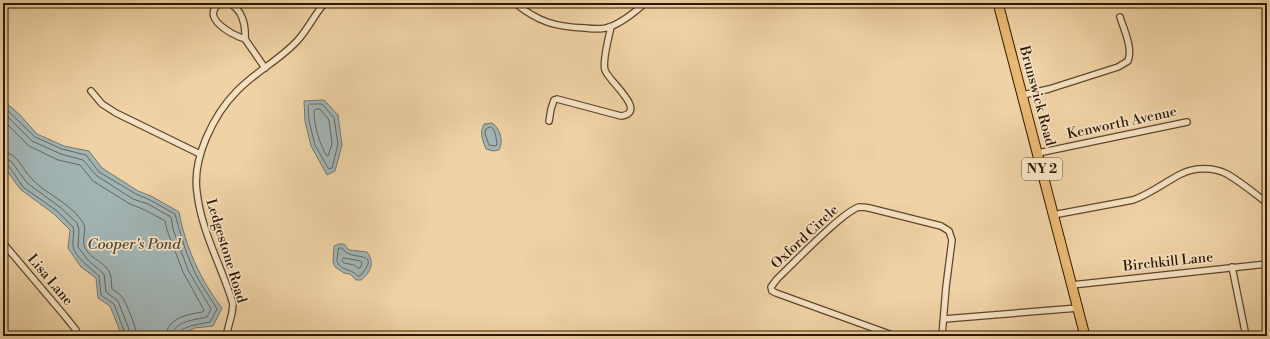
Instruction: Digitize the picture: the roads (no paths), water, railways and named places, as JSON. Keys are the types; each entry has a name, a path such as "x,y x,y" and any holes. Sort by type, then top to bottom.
{"main road":[{"name":"Brunswick Road","path":"998,3 1085,336"}],"street":[{"path":"220,3 214,10 213,15 216,20 224,29 245,39 265,68"},
{"path":"228,3 235,7 240,14 244,26 245,39"},
{"path":"515,3 538,19 554,25 565,28 588,29 611,27 645,3"},
{"name":"Ledgestone Road","path":"226,336 233,304 204,224 198,200 196,180 200,154 208,134 224,106 237,90 283,54 298,40 316,13 324,4"},
{"path":"1023,96 1118,67 1128,61 1128,46 1120,17"},
{"path":"549,121 554,100 557,99 621,116 626,116 631,111 630,102 610,79 605,70 604,64 611,27"},
{"path":"91,91 102,104 116,113 200,154"},
{"name":"Kenworth Avenue","path":"1038,153 1187,122"},
{"path":"1053,215 1133,200 1142,197 1182,174 1198,169 1208,169 1226,174 1267,203"},
{"name":"Oxford Circle","path":"895,336 772,291 771,287 777,279 829,229 848,213 858,208 868,208 941,226 949,231 952,240 942,336"},
{"name":"Lisa Lane","path":"3,243 64,315 76,334"},
{"name":"Birchkill Lane","path":"1072,285 1267,264"},
{"path":"1232,267 1246,336"},
{"path":"944,319 1078,308"}],"water":[{"name":"Cooper's Pond","path":"3,100 20,115 37,134 64,146 89,151 102,168 138,191 151,196 179,212 185,238 195,263 214,298 222,308 213,326 195,328 177,336 122,336 110,306 98,298 96,278 81,267 68,248 70,230 54,214 20,189 3,165"},
{"path":"324,100 338,115 342,145 335,171 327,175 311,146 305,121 304,101"},
{"path":"492,123 499,131 501,139 499,150 493,151 486,149 482,134 484,124"},
{"path":"344,244 349,250 367,252 371,260 371,267 361,280 356,280 350,274 344,273 335,267 333,262 334,246"}]}
